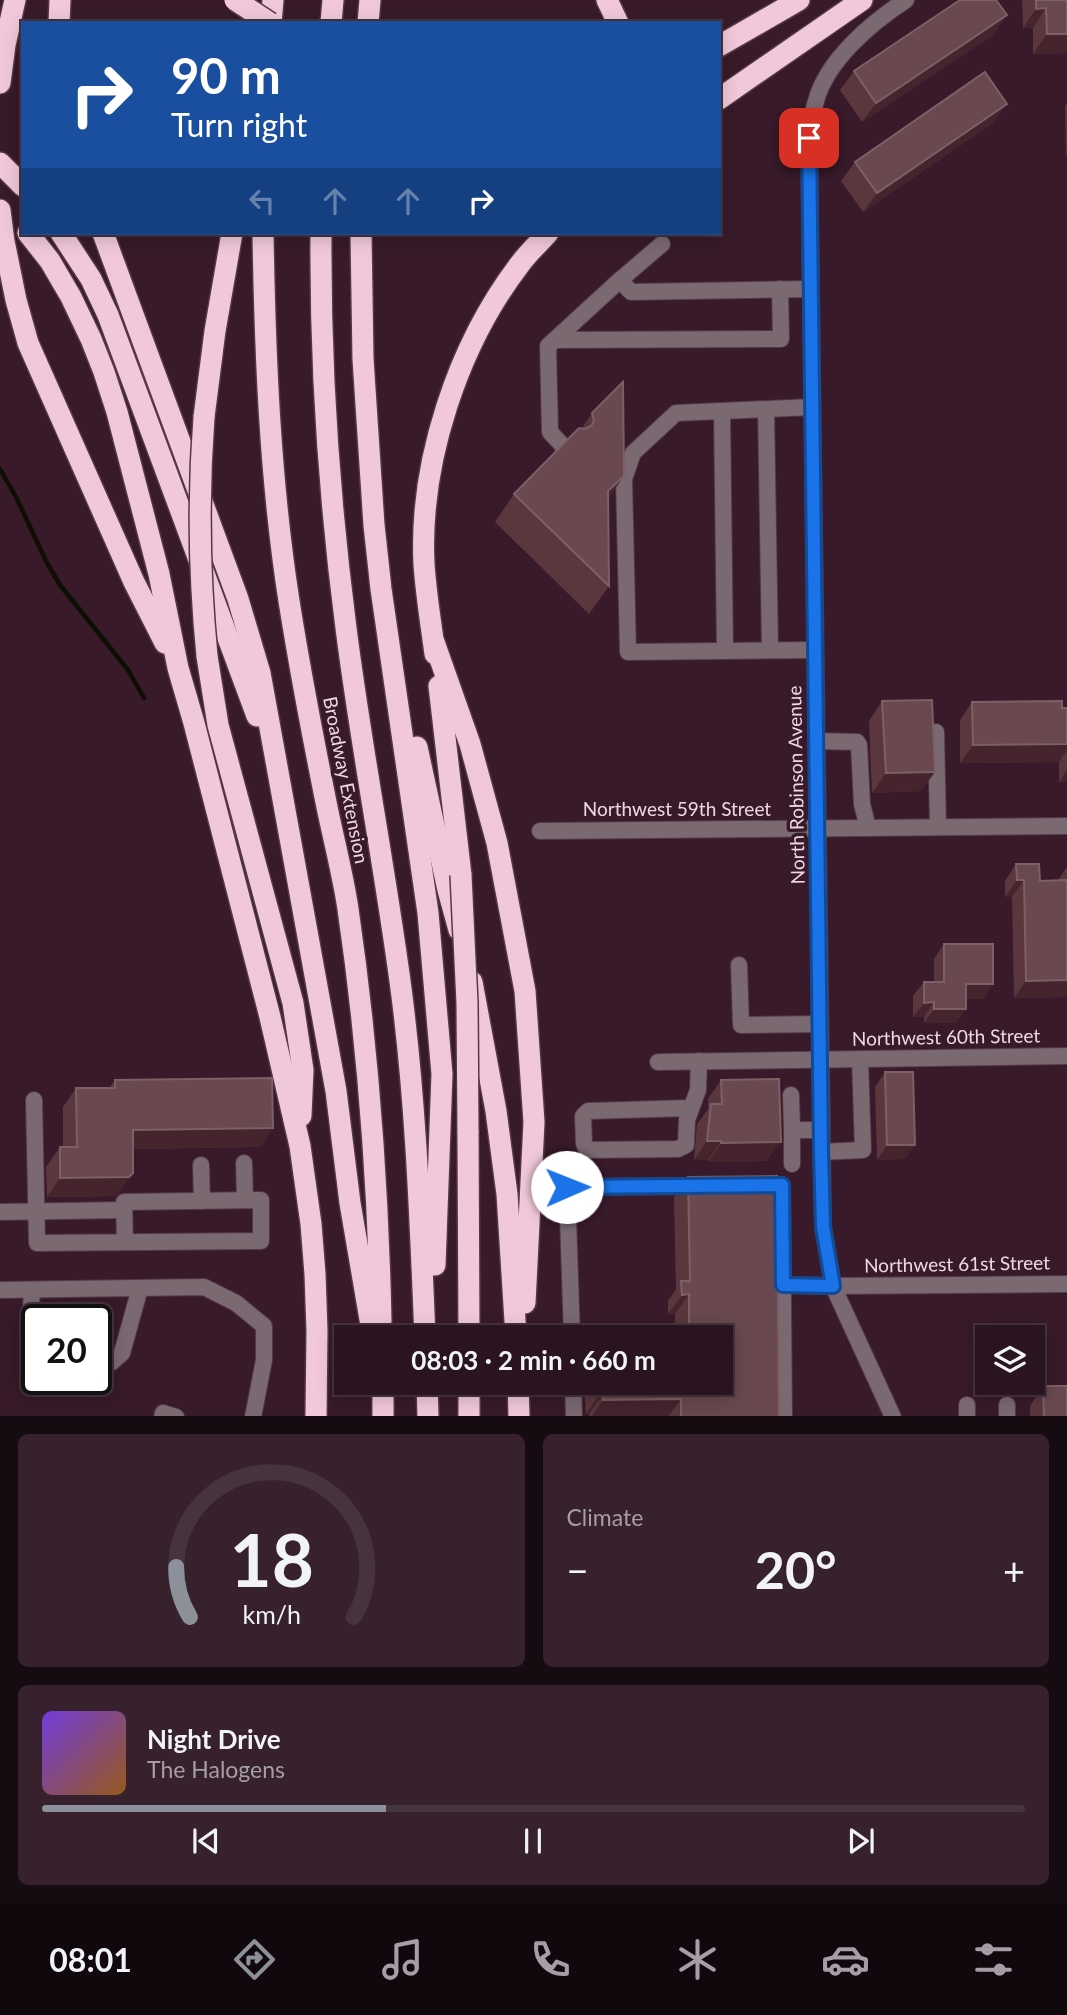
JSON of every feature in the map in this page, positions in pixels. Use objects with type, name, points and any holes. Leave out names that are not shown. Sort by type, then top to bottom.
[{"type":"highway","points":[[0,83],[15,0]]},
{"type":"highway","points":[[59,21],[60,0]]},
{"type":"highway","points":[[235,0],[271,16]]},
{"type":"highway","points":[[331,21],[333,0]]},
{"type":"highway","points":[[368,21],[370,0]]},
{"type":"highway","points":[[607,0],[617,21]]},
{"type":"highway","points":[[722,45],[799,0]]},
{"type":"highway","points":[[721,98],[862,0]]},
{"type":"highway","points":[[0,163],[21,184]]},
{"type":"highway","points":[[0,201],[21,224]]},
{"type":"highway","points":[[0,209],[16,300],[28,343],[134,582],[178,668]]},
{"type":"highway","points":[[30,235],[50,261],[71,297],[91,339],[117,412],[159,574],[178,668],[270,1017],[300,1146],[311,1224],[317,1331],[316,1416]]},
{"type":"highway","points":[[62,235],[91,279],[108,315],[244,677],[276,771]]},
{"type":"highway","points":[[104,235],[239,599],[260,673],[336,1091],[350,1203],[371,1325]]},
{"type":"highway","points":[[232,235],[204,417],[199,532],[201,599],[206,656],[218,725],[293,1003],[303,1070],[300,1146]]},
{"type":"highway","name":"Broadway Extension","points":[[263,235],[266,370],[274,467],[289,599],[307,709],[348,905],[361,1007],[377,1194],[382,1325]]},
{"type":"highway","name":"Broadway Extension","points":[[321,235],[323,348],[332,500],[346,629],[408,1049],[419,1185],[425,1325]]},
{"type":"highway","points":[[361,235],[363,359],[374,526],[423,875],[442,1074],[433,1325]]},
{"type":"highway","points":[[469,1325],[467,1003],[461,875],[424,562],[426,506],[433,456],[464,360],[488,313],[520,264],[546,235]]},
{"type":"highway","points":[[388,636],[422,766],[485,1046],[507,1194],[515,1325]]},
{"type":"highway","points":[[434,642],[470,744],[497,843],[525,991],[534,1122],[524,1325]]},
{"type":"highway","points":[[382,1395],[383,1416]]},
{"type":"highway","points":[[429,1395],[429,1416]]},
{"type":"highway","points":[[469,1395],[469,1416]]},
{"type":"highway","points":[[519,1395],[519,1416]]},
{"type":"street","name":"North Robinson Avenue","points":[[893,1416],[833,1286],[823,1227],[809,138],[816,99],[825,77],[854,43],[905,0]]},
{"type":"street","points":[[564,447],[550,432],[548,346],[662,244]]},
{"type":"street","points":[[620,281],[631,292],[811,289]]},
{"type":"street","points":[[555,340],[781,339],[780,289]]},
{"type":"street","points":[[812,407],[676,413],[633,453],[624,479],[628,652],[815,650]]},
{"type":"street","points":[[766,409],[770,650]]},
{"type":"street","points":[[722,411],[725,651]]},
{"type":"street","points":[[936,732],[938,827]]},
{"type":"street","points":[[816,741],[857,742],[859,745],[862,804],[868,828]]},
{"type":"street","name":"Northwest 59th Street","points":[[540,831],[1067,826]]},
{"type":"street","points":[[739,965],[741,1025],[819,1024]]},
{"type":"street","name":"Northwest 60th Street","points":[[658,1062],[1067,1056]]},
{"type":"street","points":[[821,1152],[863,1150],[860,1059]]},
{"type":"street","points":[[690,1108],[588,1111],[583,1116],[584,1144],[587,1150],[678,1149],[686,1145],[687,1120],[698,1090],[699,1061]]},
{"type":"street","points":[[791,1094],[792,1164]]},
{"type":"street","points":[[34,1100],[37,1243],[261,1241],[261,1200],[124,1202],[125,1242]]},
{"type":"street","points":[[792,1130],[821,1130]]},
{"type":"street","points":[[244,1163],[245,1200]]},
{"type":"street","points":[[201,1165],[202,1201]]},
{"type":"street","points":[[741,1186],[782,1185],[784,1416]]},
{"type":"street","points":[[572,1325],[567,1187],[715,1186]]},
{"type":"street","points":[[0,1212],[124,1210]]},
{"type":"street","name":"Northwest 61st Street","points":[[783,1285],[1067,1284]]},
{"type":"street","points":[[0,1290],[204,1287],[236,1303],[264,1326],[264,1360],[253,1416]]},
{"type":"street","points":[[112,1362],[122,1353],[140,1288]]},
{"type":"street","points":[[31,1304],[32,1290]]},
{"type":"street","points":[[573,1395],[574,1416]]},
{"type":"street","points":[[162,1416],[163,1413],[176,1416]]},
{"type":"building","points":[[960,0],[996,0],[1007,15],[876,103],[854,71]]},
{"type":"building","points":[[1036,0],[1067,0],[1067,34],[1047,34],[1046,8],[1036,9]]},
{"type":"building","points":[[985,72],[1007,104],[877,193],[855,162]]},
{"type":"building","points":[[623,382],[624,476],[608,491],[609,586],[514,494],[579,428],[591,426],[594,421],[592,413]]},
{"type":"building","points":[[932,700],[935,772],[886,773],[882,701]]},
{"type":"building","points":[[1062,701],[1062,708],[1067,708],[1067,744],[973,745],[972,702]]},
{"type":"building","points":[[1016,864],[1039,864],[1040,881],[1067,880],[1067,980],[1026,981],[1024,880],[1017,880]]},
{"type":"building","points":[[944,944],[993,944],[993,984],[966,984],[966,1009],[934,1009],[934,1002],[924,1003],[924,982],[944,982]]},
{"type":"building","points":[[885,1072],[913,1072],[915,1145],[887,1145]]},
{"type":"building","points":[[272,1078],[273,1128],[133,1130],[133,1173],[129,1177],[60,1178],[60,1147],[77,1147],[76,1088],[115,1088],[115,1080]]},
{"type":"building","points":[[779,1079],[781,1142],[707,1141],[711,1104],[722,1104],[721,1080]]},
{"type":"building","points":[[777,1176],[779,1416],[681,1416],[681,1399],[603,1400],[603,1395],[733,1395],[733,1325],[689,1325],[689,1294],[682,1295],[681,1281],[690,1281],[688,1177]]},
{"type":"building","points":[[1045,1386],[1067,1386],[1067,1416],[1044,1416]]},
{"type":"waterway","points":[[0,469],[60,585],[128,670],[144,698]]},
{"type":"route","points":[[567,1187],[782,1185],[783,1285],[833,1286],[823,1227],[821,1152],[809,138]]}]
